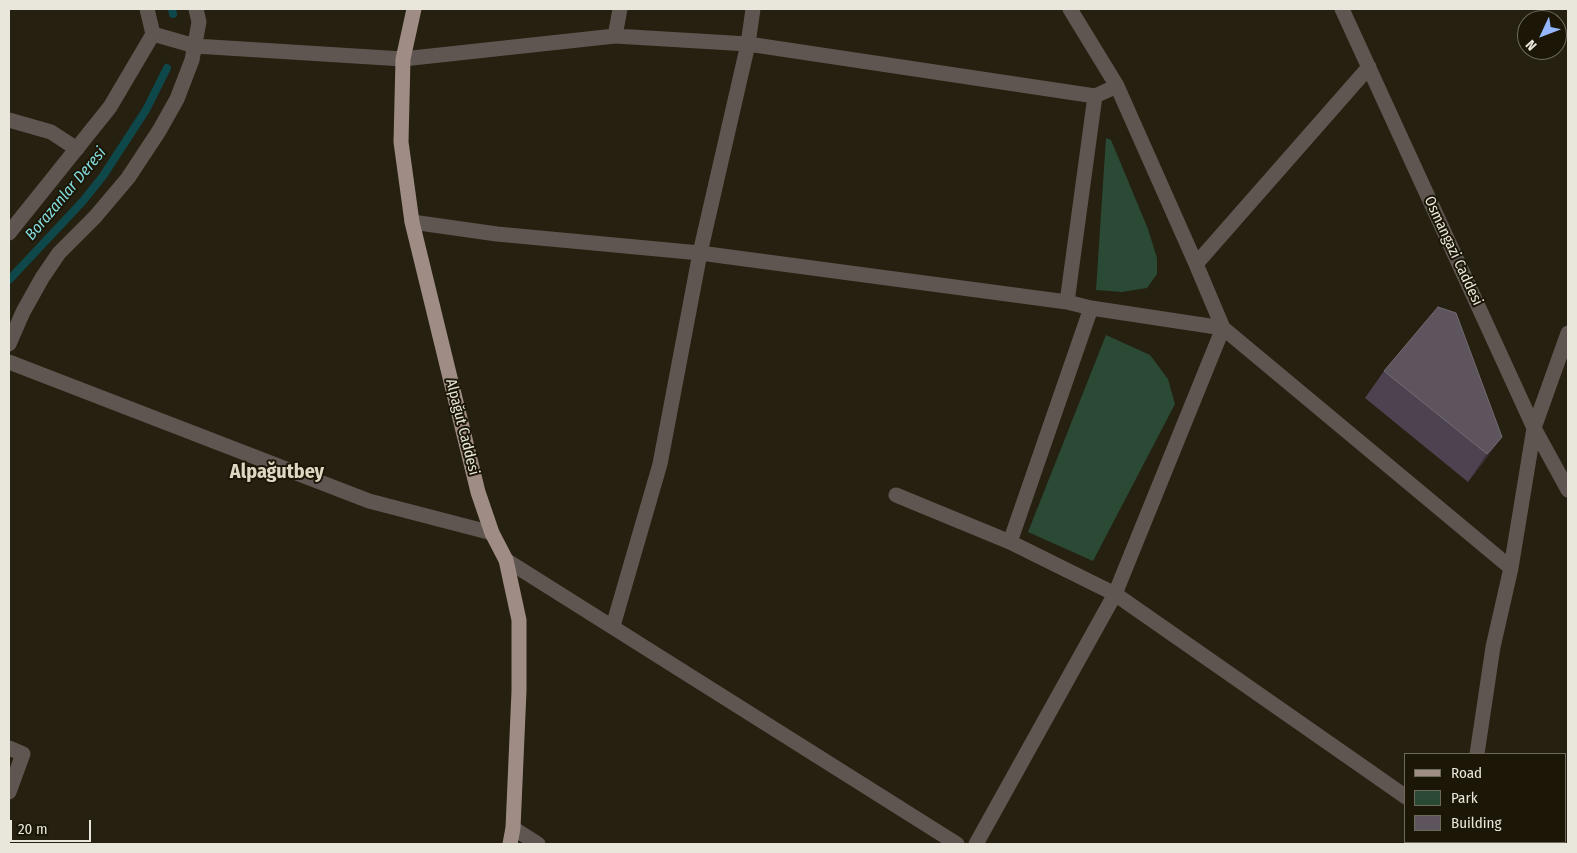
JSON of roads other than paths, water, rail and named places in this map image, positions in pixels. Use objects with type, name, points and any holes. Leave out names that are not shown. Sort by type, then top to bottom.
[{"type":"main road","name":"Alpağut Caddesi","points":[[414,9],[403,59],[401,142],[412,222],[478,492],[492,533],[506,560],[519,620],[519,691],[513,828],[510,844]]},
{"type":"street","points":[[9,233],[110,107],[153,34],[147,9]]},
{"type":"street","points":[[9,344],[23,312],[59,253],[95,217],[128,178],[159,131],[177,99],[192,60],[195,46],[199,22],[196,9]]},
{"type":"street","points":[[615,36],[620,9]]},
{"type":"street","points":[[613,626],[660,464],[700,253],[748,44],[753,9]]},
{"type":"street","points":[[1070,9],[1117,86],[1223,328],[1511,568]]},
{"type":"street","name":"Osmangazi Caddesi","points":[[1342,9],[1534,428],[1568,490]]},
{"type":"street","points":[[153,34],[195,46],[403,59],[615,36],[748,44],[1095,96],[1117,86]]},
{"type":"street","points":[[1196,264],[1369,67]]},
{"type":"street","points":[[1067,302],[1095,96]]},
{"type":"street","points":[[9,120],[51,132],[77,149]]},
{"type":"street","points":[[412,222],[497,234],[700,253],[1067,302],[1091,308],[1223,328]]},
{"type":"street","points":[[1010,542],[1091,308]]},
{"type":"street","points":[[976,844],[1115,594],[1223,328]]},
{"type":"street","points":[[1478,753],[1493,647],[1511,568],[1534,428],[1568,333]]},
{"type":"street","points":[[9,362],[369,500],[492,533]]},
{"type":"street","points":[[896,495],[1010,542],[1115,594],[1404,795]]},
{"type":"street","points":[[506,560],[957,844]]},
{"type":"street","points":[[9,748],[23,754],[9,792]]},
{"type":"street","points":[[513,828],[538,844]]},
{"type":"waterway","name":"Borazanlar Deresi","points":[[172,9],[173,14]]},
{"type":"waterway","name":"Borazanlar Deresi","points":[[9,280],[83,201],[103,176],[146,110],[167,68]]},
{"type":"district","name":"Alpağutbey","points":[[277,472]]}]
